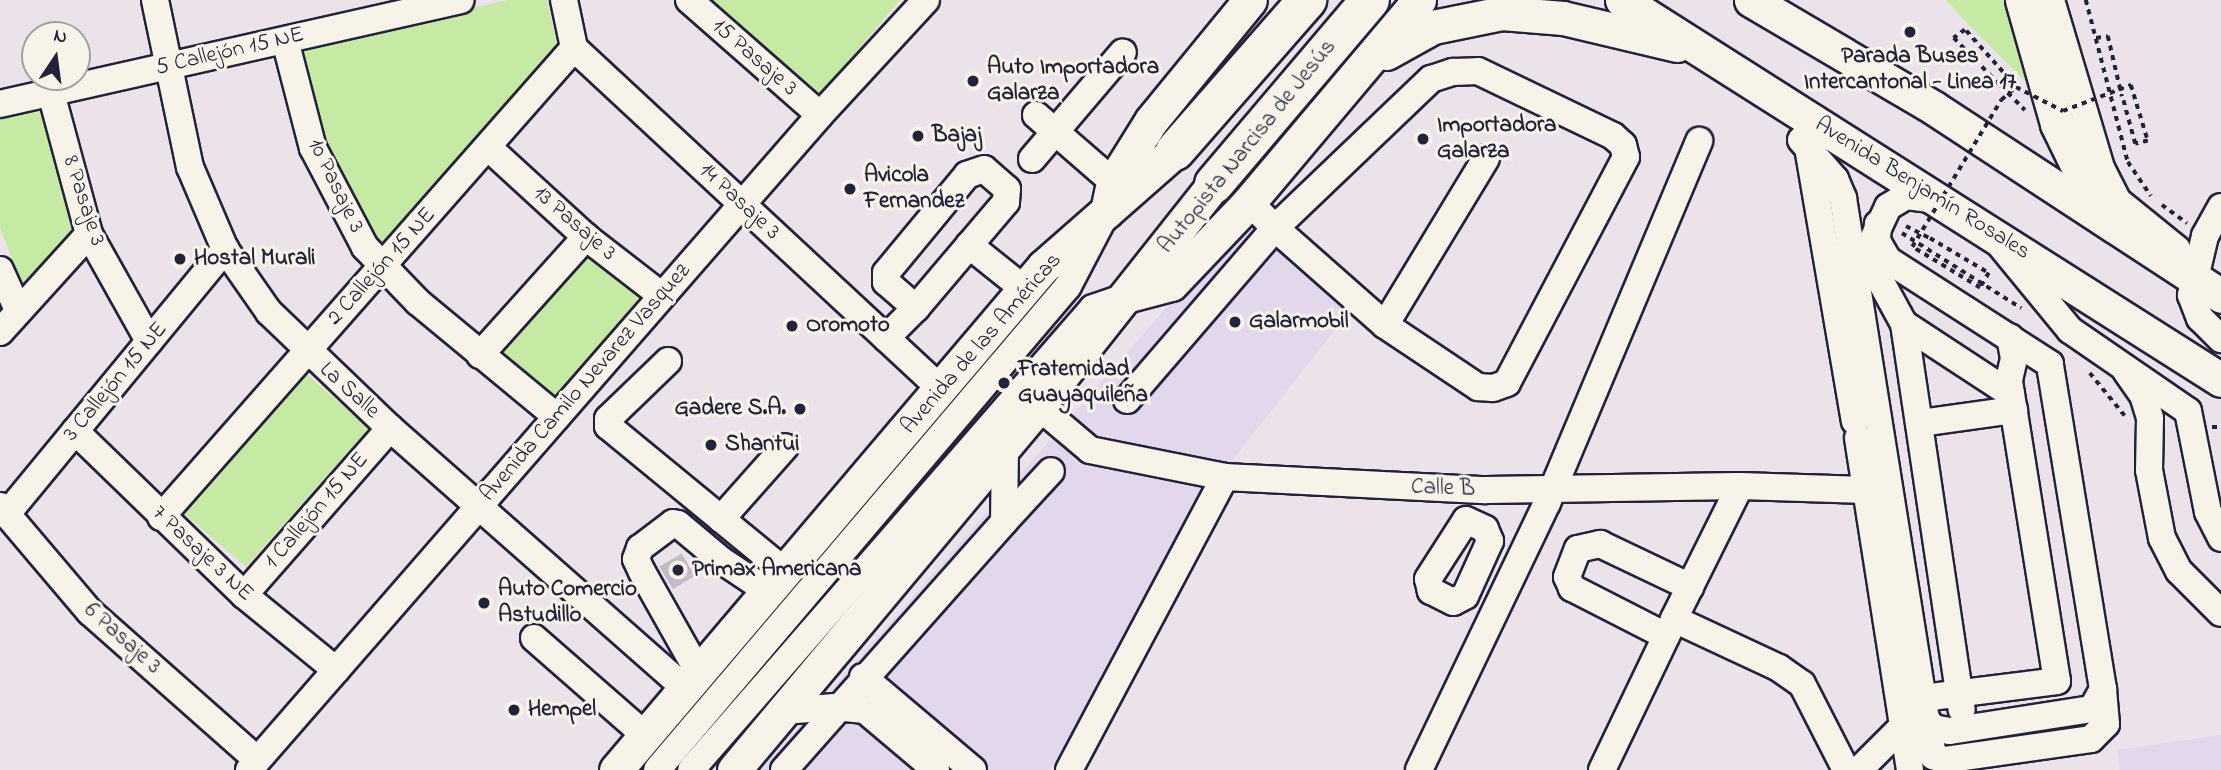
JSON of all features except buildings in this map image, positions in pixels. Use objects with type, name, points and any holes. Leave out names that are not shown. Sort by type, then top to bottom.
[{"type":"highway","name":"Autopista Narcisa de Jesús","points":[[1175,151],[1307,0]]},
{"type":"highway","name":"Autopista Narcisa de Jesús","points":[[1214,184],[1370,0]]},
{"type":"main road","points":[[1110,198],[1151,121],[1250,0]]},
{"type":"main road","points":[[734,770],[1129,295],[1171,284],[1249,202],[1365,69],[1419,0]]},
{"type":"main road","name":"Avenida Benjamín Rosales","points":[[1622,0],[1989,230],[2221,380]]},
{"type":"main road","points":[[1751,0],[1934,108],[2124,231],[2208,278]]},
{"type":"main road","points":[[2022,0],[2067,148],[2090,192],[2124,231]]},
{"type":"main road","points":[[1365,69],[1405,39],[1433,27],[1502,13],[1563,18],[1701,51]]},
{"type":"main road","name":"Autopista Narcisa de Jesús","points":[[1110,198],[1175,151]]},
{"type":"main road","name":"Autopista Narcisa de Jesús","points":[[1129,295],[1214,184]]},
{"type":"main road","name":"Avenida de las Américas","points":[[616,770],[1043,267],[1110,198]]},
{"type":"street","name":"La Salle","points":[[155,0],[190,167],[225,249],[269,312],[306,351],[478,507],[692,681]]},
{"type":"street","name":"5 Callejón 15 NE","points":[[0,104],[460,0]]},
{"type":"street","points":[[564,0],[574,48]]},
{"type":"street","name":"15 Pasaje 3","points":[[689,0],[820,115]]},
{"type":"street","name":"Avenida Camilo Nevarez Vasquez","points":[[253,765],[820,115],[926,0]]},
{"type":"street","points":[[2051,0],[2089,141],[2118,201],[2208,278]]},
{"type":"street","name":"10 Pasaje 3","points":[[285,40],[313,148],[365,247],[418,302],[557,417]]},
{"type":"street","name":"2 Callejón 15 NE","points":[[161,517],[306,351],[489,149],[574,48]]},
{"type":"street","name":"14 Pasaje 3","points":[[574,48],[941,389]]},
{"type":"street","points":[[1032,159],[1045,124],[1123,52]]},
{"type":"street","points":[[1127,400],[1275,228],[1431,79],[1452,72],[1478,71],[1623,145],[1626,157],[1507,383],[1478,387],[1385,325],[1275,228],[1249,202]]},
{"type":"street","points":[[1741,76],[1835,179],[1843,198],[1917,714],[1910,770]]},
{"type":"street","name":"8 Pasaje 3","points":[[51,93],[89,234],[149,341]]},
{"type":"street","points":[[1045,124],[1110,198]]},
{"type":"street","points":[[1801,140],[1816,177],[1866,491],[1917,714],[1933,755],[1944,760],[2091,739],[2106,724],[2102,683],[2052,370],[2045,359],[1888,260],[1877,240],[1878,224]]},
{"type":"street","points":[[1419,770],[1552,488],[1699,141]]},
{"type":"street","name":"13 Pasaje 3","points":[[489,149],[586,237],[662,296]]},
{"type":"street","points":[[1385,325],[1486,158]]},
{"type":"street","points":[[886,338],[916,307],[970,245],[1008,195],[984,169],[967,175],[886,272],[886,282],[916,307]]},
{"type":"street","points":[[1943,202],[1906,196],[1888,207],[1878,224],[1871,252],[1875,271],[1904,324],[1965,729]]},
{"type":"street","name":"Avenida de las Américas","points":[[657,770],[1068,286],[1110,198]]},
{"type":"street","points":[[2221,207],[2205,236],[2208,278],[2192,304],[2221,339]]},
{"type":"street","points":[[1989,230],[2070,330],[2119,361],[2188,411],[2208,512],[2221,538]]},
{"type":"street","points":[[0,332],[89,234]]},
{"type":"street","points":[[480,355],[586,237]]},
{"type":"street","points":[[970,245],[1024,289]]},
{"type":"street","name":"3 Callejón 15 NE","points":[[3,511],[75,431],[225,249]]},
{"type":"street","points":[[0,270],[18,310]]},
{"type":"street","points":[[691,770],[1093,308],[1129,295]]},
{"type":"street","points":[[1904,324],[2012,402]]},
{"type":"street","points":[[2010,337],[2014,358],[2008,374],[2063,715]]},
{"type":"street","points":[[668,360],[608,419],[608,426],[721,519],[777,582]]},
{"type":"street","points":[[2119,361],[2147,405],[2149,470],[2162,538],[2179,571],[2221,613]]},
{"type":"street","points":[[1920,423],[2012,402]]},
{"type":"street","name":"Calle B","points":[[1038,406],[1090,450],[1225,477],[1486,490],[1740,486],[1866,491]]},
{"type":"street","name":"1 Callejón 15 NE","points":[[244,594],[390,429]]},
{"type":"street","name":"7 Pasaje 3 NE","points":[[75,431],[161,517],[244,594],[335,670]]},
{"type":"street","points":[[1004,522],[1005,446]]},
{"type":"street","points":[[721,519],[785,447]]},
{"type":"street","points":[[784,770],[835,707],[1051,471]]},
{"type":"street","points":[[1069,770],[1225,477]]},
{"type":"street","points":[[1602,770],[1740,486]]},
{"type":"street","points":[[1475,521],[1486,490]]},
{"type":"street","name":"6 Pasaje 3","points":[[3,511],[90,612],[253,765]]},
{"type":"street","points":[[692,681],[659,585],[637,552],[673,523],[702,558],[777,582]]},
{"type":"street","points":[[1690,587],[1600,544],[1578,549],[1567,577],[1572,588],[1779,668],[1802,684],[1846,770]]},
{"type":"street","points":[[534,638],[646,736]]},
{"type":"street","points":[[863,677],[973,770]]},
{"type":"street","points":[[1859,770],[1917,714],[1959,694],[2057,681],[2102,683]]},
{"type":"street","points":[[1917,714],[1939,731],[2063,715],[2092,709],[2102,683]]},
{"type":"street","points":[[783,711],[835,707],[865,710],[936,770]]},
{"type":"path","points":[[2086,0],[2128,162],[2151,197],[2205,236]]},
{"type":"path","points":[[2001,86],[1954,38],[1965,30],[2016,87],[2063,111],[2131,85],[2148,141],[2135,144],[2122,96],[2108,36],[2096,38]]},
{"type":"path","points":[[2016,87],[2001,100],[1912,247],[1980,288],[1989,273],[1930,238],[1907,224],[1901,235],[2022,309]]},
{"type":"shaded area","points":[[1253,209],[1356,303],[1205,495],[1050,770],[761,770]]},
{"type":"shaded area","points":[[2221,735],[2221,770],[2120,770],[2117,750]]},
{"type":"green space","points":[[507,0],[547,0],[557,45],[383,248],[330,156],[302,47]]},
{"type":"green space","points":[[703,0],[900,0],[820,95]]},
{"type":"green space","points":[[1946,0],[2003,0],[2026,82],[1971,27]]},
{"type":"green space","points":[[40,106],[73,233],[23,287],[0,228],[0,115]]},
{"type":"green space","points":[[588,253],[646,297],[554,401],[497,353]]},
{"type":"green space","points":[[304,372],[369,428],[246,567],[182,512]]},
{"type":"tunnel","points":[[666,578],[691,563]]},
{"type":"place","name":"Parada Buses Intercantonal - Linea 17","points":[[1910,32]]},
{"type":"place","name":"Auto Importadora Galarza","points":[[973,81]]},
{"type":"place","name":"Bajaj","points":[[918,136]]},
{"type":"place","name":"Importadora Galarza","points":[[1423,139]]},
{"type":"place","name":"Avicola Fernandez","points":[[850,189]]},
{"type":"place","name":"Hostal Murali","points":[[180,259]]},
{"type":"place","name":"Galarmobil","points":[[1235,322]]},
{"type":"place","name":"Oromoto","points":[[792,326]]},
{"type":"place","name":"Fraternidad Guayaquileña","points":[[1004,383]]},
{"type":"place","name":"Gadere S.A.","points":[[800,409]]},
{"type":"place","name":"Shantui","points":[[711,445]]},
{"type":"place","name":"Primax Americana","points":[[678,570]]},
{"type":"place","name":"Auto Comercio Astudillo","points":[[484,603]]},
{"type":"place","name":"Hempel","points":[[514,710]]}]
